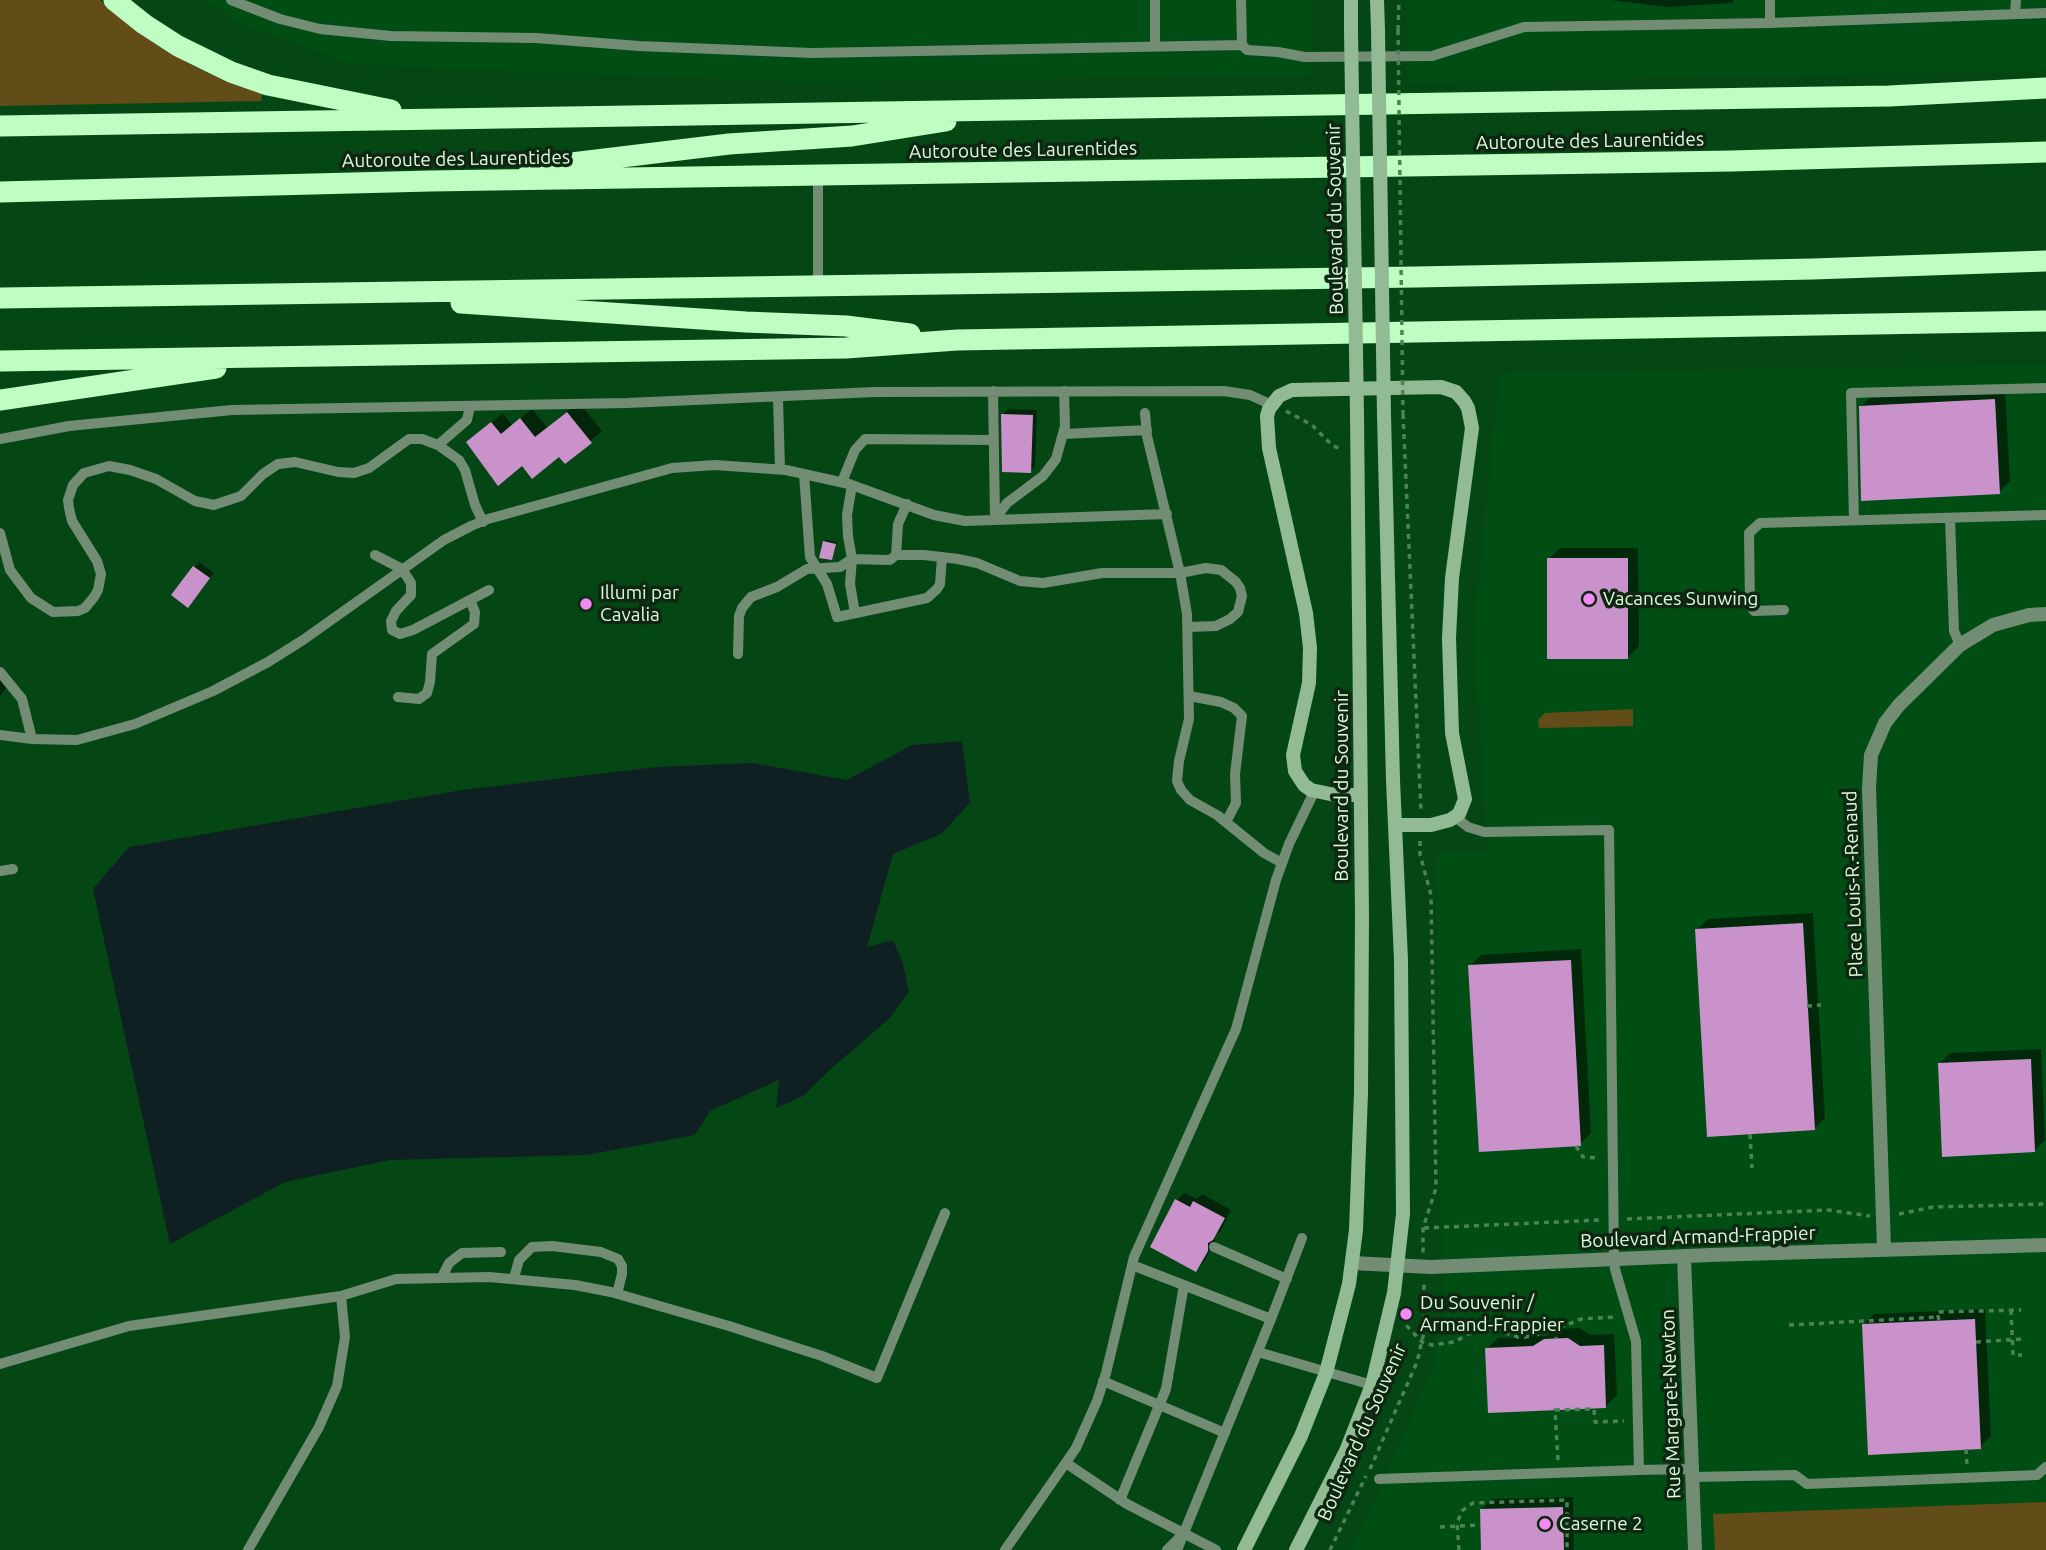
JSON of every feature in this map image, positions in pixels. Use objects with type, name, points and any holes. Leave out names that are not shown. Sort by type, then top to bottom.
[{"type":"highway","points":[[114,0],[178,46],[212,64],[250,79],[428,118]]},
{"type":"highway","points":[[0,125],[1889,96],[2046,88]]},
{"type":"highway","points":[[1889,96],[2046,101]]},
{"type":"highway","points":[[430,181],[729,144],[852,136],[1014,110]]},
{"type":"highway","name":"Autoroute des Laurentides","points":[[0,192],[430,181],[1732,161],[2046,152]]},
{"type":"highway","points":[[0,298],[1457,276],[2046,261]]},
{"type":"highway","points":[[301,293],[846,326],[957,340]]},
{"type":"highway","points":[[1938,323],[2046,309]]},
{"type":"highway","points":[[0,361],[846,348],[957,340],[2046,321]]},
{"type":"highway","points":[[0,400],[291,356]]},
{"type":"street","name":"Boulevard du Souvenir","points":[[1244,1550],[1301,1436],[1326,1373],[1340,1324],[1352,1263],[1357,1205],[1361,1093],[1361,718],[1350,0]]},
{"type":"street","name":"Boulevard du Souvenir","points":[[1296,1550],[1346,1451],[1372,1385],[1383,1345],[1398,1267],[1404,1192],[1401,960],[1384,415],[1377,0]]},
{"type":"street","points":[[1360,794],[1314,792],[1299,779],[1293,763],[1294,744],[1309,683],[1310,648],[1306,613],[1266,424],[1272,405],[1285,392],[1306,388],[1430,385],[1456,393],[1468,408],[1472,428],[1452,578],[1450,614],[1451,733],[1465,799],[1462,809],[1455,817],[1431,825],[1395,825]]},
{"type":"street","name":"Place Louis-R.-Renaud","points":[[1884,1249],[1869,767],[1877,738],[1885,723],[1899,705],[1960,645],[1993,625],[2029,615],[2046,614]]},
{"type":"street","name":"Boulevard Armand-Frappier","points":[[1352,1263],[1398,1267],[2046,1245]]},
{"type":"street","name":"Rue Margaret-Newton","points":[[1684,1256],[1695,1550]]},
{"type":"lane","points":[[231,0],[271,16],[320,29],[391,36],[536,38],[639,46],[812,53],[1242,45]]},
{"type":"lane","points":[[1155,0],[1155,47]]},
{"type":"lane","points":[[1241,0],[1242,45],[1247,50],[1305,57],[1432,56],[1524,27],[1770,23],[2046,13]]},
{"type":"lane","points":[[1770,0],[1770,23]]},
{"type":"lane","points":[[2015,13],[2016,0]]},
{"type":"lane","points":[[818,177],[818,286]]},
{"type":"lane","points":[[1854,520],[1851,393],[2046,388]]},
{"type":"lane","points":[[993,391],[995,519]]},
{"type":"lane","points":[[995,519],[1013,496],[1043,476],[1056,459],[1066,416],[1064,391]]},
{"type":"lane","points":[[0,439],[69,426],[191,413],[331,407],[470,407],[778,398],[875,392],[1238,392],[1272,405]]},
{"type":"lane","points":[[778,398],[780,469]]},
{"type":"lane","points":[[438,445],[467,421],[470,407]]},
{"type":"lane","points":[[1145,413],[1180,573],[1188,626],[1187,731],[1177,781],[1190,800],[1226,822],[1264,853],[1282,863]]},
{"type":"lane","points":[[1063,434],[1147,430]]},
{"type":"lane","points":[[0,533],[10,570],[27,594],[40,606],[53,612],[78,611],[85,608],[94,597],[101,574],[97,561],[72,521],[68,499],[78,478],[92,469],[109,466],[130,470],[156,479],[195,501],[214,505],[241,496],[270,468],[287,461],[354,473],[369,468],[409,439],[422,439],[438,445],[463,464],[483,522]]},
{"type":"lane","points":[[856,613],[850,584],[852,559],[847,515],[847,484],[855,450],[865,439],[993,440]]},
{"type":"lane","points":[[0,734],[57,741],[91,738],[135,724],[212,691],[268,662],[444,540],[483,522],[672,468],[715,464],[780,469],[847,484],[934,515],[965,521],[1167,514]]},
{"type":"lane","points":[[804,474],[810,557],[827,584],[837,617],[922,600],[933,594],[940,583],[942,557]]},
{"type":"lane","points":[[896,555],[898,524],[907,504]]},
{"type":"lane","points":[[1784,610],[1754,611],[1750,606],[1749,533],[1760,523],[2046,515]]},
{"type":"lane","points":[[1950,518],[1954,631],[1960,645]]},
{"type":"lane","points":[[375,555],[402,569],[412,589],[408,600],[393,616],[390,626],[396,632],[405,634],[489,590]]},
{"type":"lane","points":[[738,654],[738,624],[742,608],[751,597],[777,587],[802,572],[840,567],[852,559],[890,560],[896,555],[942,557],[977,563],[1031,584],[1102,573],[1180,573],[1206,568],[1221,570],[1236,582],[1242,596],[1238,612],[1230,620],[1216,626],[1188,626]]},
{"type":"lane","points":[[398,697],[419,699],[427,693],[432,654],[474,624],[475,612],[470,600]]},
{"type":"lane","points":[[0,672],[22,699],[32,739]]},
{"type":"lane","points":[[1189,696],[1221,702],[1234,708],[1242,716],[1234,774],[1236,803],[1226,822]]},
{"type":"lane","points":[[1007,1549],[1066,1463],[1086,1427],[1103,1381],[1132,1265],[1236,1029],[1282,863],[1314,792]]},
{"type":"lane","points":[[1455,817],[1468,827],[1484,832],[1609,830],[1614,1259],[1636,1341],[1639,1470],[1636,1470]]},
{"type":"lane","points":[[0,871],[13,869]]},
{"type":"lane","points":[[0,1364],[129,1326],[341,1296],[396,1279],[514,1278],[575,1285],[617,1294],[822,1356],[877,1378],[945,1213]]},
{"type":"lane","points":[[1177,1550],[1302,1238]]},
{"type":"lane","points":[[514,1278],[519,1260],[532,1247],[552,1246],[601,1252],[618,1259],[622,1266],[617,1294]]},
{"type":"lane","points":[[1214,1247],[1287,1279]]},
{"type":"lane","points":[[443,1277],[449,1263],[463,1254],[501,1252]]},
{"type":"lane","points":[[1132,1265],[1271,1319]]},
{"type":"lane","points":[[1120,1500],[1169,1377],[1184,1285]]},
{"type":"lane","points":[[248,1550],[319,1427],[337,1386],[345,1337],[341,1296]]},
{"type":"lane","points":[[1258,1352],[1372,1385]]},
{"type":"lane","points":[[1103,1381],[1225,1433]]},
{"type":"lane","points":[[1066,1463],[1120,1500],[1216,1550]]},
{"type":"lane","points":[[1379,1479],[1636,1470],[1795,1475],[1807,1484],[2037,1475],[2046,1467]]},
{"type":"lane","points":[[1167,1550],[1184,1534]]},
{"type":"path","points":[[1399,0],[1404,414],[1421,799]]},
{"type":"path","points":[[1272,405],[1311,425],[1333,446],[1339,448]]},
{"type":"path","name":"Boulevard Armand-Frappier","points":[[1420,854],[1431,895],[1436,1188],[1423,1228],[1601,1220]]},
{"type":"path","points":[[1807,1006],[1821,1006]]},
{"type":"path","points":[[1750,1134],[1752,1168]]},
{"type":"path","points":[[1576,1146],[1583,1157],[1600,1158]]},
{"type":"path","points":[[1905,1214],[1933,1207],[2046,1204]]},
{"type":"path","name":"Boulevard Armand-Frappier","points":[[1626,1219],[1828,1210],[1864,1216]]},
{"type":"path","name":"Boulevard du Souvenir","points":[[1331,1550],[1411,1377],[1422,1342],[1424,1287]]},
{"type":"path","points":[[2011,1310],[2013,1356],[2022,1355]]},
{"type":"path","points":[[1789,1325],[1939,1319],[1937,1312],[2021,1310]]},
{"type":"path","points":[[1406,1314],[1405,1324],[1427,1345],[1454,1342],[1478,1329],[1493,1329],[1518,1337],[1549,1332],[1549,1328],[1570,1325],[1581,1319],[1618,1317]]},
{"type":"path","points":[[1555,1327],[1556,1339]]},
{"type":"path","points":[[1976,1342],[2022,1339]]},
{"type":"path","points":[[1558,1455],[1555,1410],[1594,1409],[1595,1422],[1628,1421]]},
{"type":"path","points":[[1966,1450],[1967,1463]]},
{"type":"path","points":[[1459,1550],[1458,1527],[1462,1511],[1473,1503],[1567,1500],[1567,1550]]},
{"type":"path","points":[[1567,1530],[1579,1529],[1585,1515]]},
{"type":"path","points":[[1440,1527],[1480,1525]]},
{"type":"shaded area","points":[[0,0],[100,0],[145,37],[186,62],[225,81],[262,94],[261,101],[0,106]]},
{"type":"shaded area","points":[[204,0],[1312,0],[1312,75],[801,82],[352,64],[245,25]]},
{"type":"shaded area","points":[[1407,0],[2046,0],[2046,70],[1408,83]]},
{"type":"shaded area","points":[[2046,365],[2046,1502],[1714,1514],[1715,1550],[1350,1550],[1373,1505],[1432,1370],[1444,1308],[1436,852],[1488,851],[1473,635],[1499,373]]},
{"type":"shaded area","points":[[1633,709],[1633,726],[1539,728],[1538,720],[1545,713]]},
{"type":"shaded area","points":[[962,741],[970,803],[941,834],[893,854],[867,947],[893,940],[903,964],[909,992],[891,1017],[803,1096],[776,1108],[779,1080],[710,1111],[695,1135],[586,1155],[390,1160],[285,1182],[170,1244],[93,889],[129,847],[462,790],[656,767],[753,763],[847,780],[912,745]]},
{"type":"shaded area","points":[[2046,1502],[2046,1550],[1715,1550],[1713,1514]]},
{"type":"building","points":[[1995,399],[2000,494],[1861,501],[1859,406]]},
{"type":"building","points":[[567,412],[592,443],[565,464],[559,457],[532,479],[522,466],[498,486],[466,442],[491,422],[501,434],[520,418],[535,437]]},
{"type":"building","points":[[1001,414],[1033,415],[1031,473],[1002,472]]},
{"type":"building","points":[[823,541],[836,544],[832,560],[819,558]]},
{"type":"building","points":[[1547,558],[1628,558],[1628,659],[1547,659]]},
{"type":"building","points":[[193,566],[210,578],[188,608],[171,595]]},
{"type":"building","points":[[1803,923],[1815,1130],[1707,1137],[1695,929]]},
{"type":"building","points":[[1571,960],[1581,1146],[1479,1152],[1468,965]]},
{"type":"building","points":[[2031,1059],[2035,1152],[1942,1157],[1938,1063]]},
{"type":"building","points":[[1175,1199],[1190,1207],[1193,1201],[1225,1218],[1213,1240],[1208,1243],[1208,1251],[1196,1272],[1150,1247]]},
{"type":"building","points":[[1975,1319],[1981,1449],[1868,1455],[1862,1324]]},
{"type":"building","points":[[1568,1338],[1580,1346],[1604,1345],[1606,1408],[1488,1413],[1485,1348],[1533,1346],[1544,1339]]},
{"type":"building","points":[[1563,1507],[1564,1550],[1481,1550],[1480,1509]]},
{"type":"place","name":"Vacances Sunwing","points":[[1589,599]]},
{"type":"place","name":"Illumi par Cavalia","points":[[586,604]]},
{"type":"place","name":"Du Souvenir / Armand-Frappier","points":[[1406,1314]]},
{"type":"place","name":"Caserne 2","points":[[1545,1524]]}]
